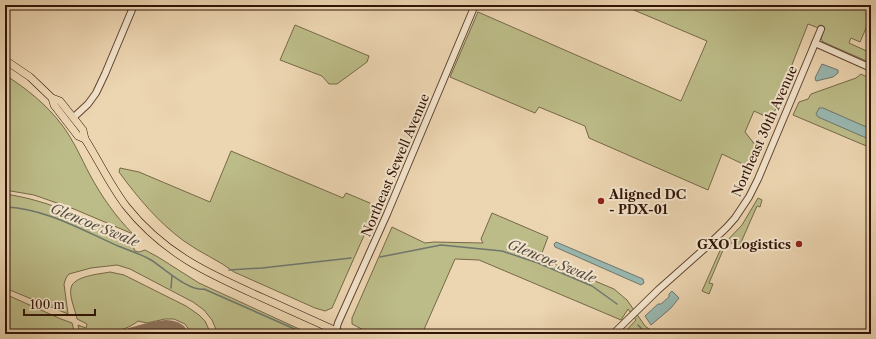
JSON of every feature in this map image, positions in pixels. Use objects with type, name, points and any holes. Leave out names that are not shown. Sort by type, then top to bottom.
[{"type":"main road","points":[[5,60],[30,77],[52,98],[60,101],[84,130],[85,139],[111,184],[126,206],[143,226],[174,252],[196,267],[214,276],[335,332],[343,334]]},
{"type":"main road","points":[[52,98],[54,105],[78,136],[85,139]]},
{"type":"street","points":[[74,117],[92,99],[105,74],[134,5]]},
{"type":"street","name":"Northeast Sewell Avenue","points":[[335,332],[475,5]]},
{"type":"street","name":"Northeast 30th Avenue","points":[[613,334],[658,290],[714,241],[734,218],[752,191],[820,29]]},
{"type":"street","points":[[815,43],[871,68]]},
{"type":"green space","points":[[622,5],[871,5],[871,27],[867,26],[860,42],[851,38],[849,43],[871,53],[871,63],[823,42],[821,39],[824,30],[808,24],[784,85],[786,87],[771,119],[754,111],[745,132],[756,146],[747,166],[722,154],[708,190],[589,138],[585,126],[539,107],[535,113],[450,77],[478,12],[681,101],[707,41]]},
{"type":"green space","points":[[295,25],[369,56],[367,62],[337,84],[329,84],[322,76],[280,60]]},
{"type":"green space","points":[[861,74],[871,79],[871,148],[793,115],[799,102],[808,99],[811,94],[856,78]]},
{"type":"green space","points":[[5,75],[36,97],[62,125],[104,199],[133,234],[74,209],[34,195],[5,190]]},
{"type":"green space","points":[[231,151],[343,198],[346,193],[377,206],[332,308],[325,311],[315,308],[234,272],[190,245],[157,218],[141,201],[119,172],[120,168],[139,172],[210,202]]},
{"type":"green space","points":[[5,194],[53,206],[114,231],[129,238],[135,251],[139,252],[145,250],[199,283],[310,334],[218,334],[212,320],[204,310],[193,302],[130,269],[117,265],[91,268],[69,274],[64,284],[68,314],[5,288]]},
{"type":"green space","points":[[758,198],[762,200],[760,207],[757,206],[739,247],[731,243],[728,249],[724,248],[709,283],[713,284],[709,294],[702,291],[722,246],[742,225]]},
{"type":"green space","points":[[492,213],[548,237],[540,258],[614,289],[627,300],[645,326],[656,334],[623,334],[636,320],[628,309],[621,320],[479,260],[455,259],[422,334],[371,334],[352,324],[352,318],[392,227],[425,243],[483,243],[481,239]]},
{"type":"green space","points":[[110,272],[124,275],[186,306],[205,321],[211,334],[192,334],[185,324],[174,319],[165,319],[147,323],[138,321],[125,329],[118,331],[80,334],[78,325],[86,328],[87,324],[77,319],[72,303],[71,288],[73,284],[82,278]]},
{"type":"green space","points":[[5,294],[72,323],[75,334],[5,334]]},
{"type":"water","points":[[822,64],[838,70],[838,73],[833,77],[816,81],[815,78]]},
{"type":"water","points":[[819,108],[823,108],[871,129],[871,140],[818,117],[816,114]]},
{"type":"water","points":[[556,242],[643,279],[644,283],[641,285],[555,247],[554,244]]},
{"type":"water","points":[[672,291],[679,298],[671,308],[651,325],[645,316],[658,304],[661,304],[669,297],[669,294]]},
{"type":"waterway","name":"Glencoe Swale","points":[[5,207],[34,211],[63,221],[147,258],[191,287],[204,289],[306,334]]},
{"type":"waterway","name":"Glencoe Swale","points":[[380,257],[441,245],[502,251],[538,263],[592,286],[617,304]]},
{"type":"waterway","name":"Glencoe Swale","points":[[229,270],[262,268],[351,258]]},
{"type":"waterway","name":"Glencoe Swale","points":[[171,288],[172,276]]},
{"type":"waterway","name":"Glencoe Swale","points":[[638,325],[647,334]]},
{"type":"taxiway","points":[[131,334],[158,327],[172,327],[182,334]]},
{"type":"place","name":"Aligned DC - PDX-01","points":[[601,201]]},
{"type":"place","name":"GXO Logistics","points":[[799,244]]}]
